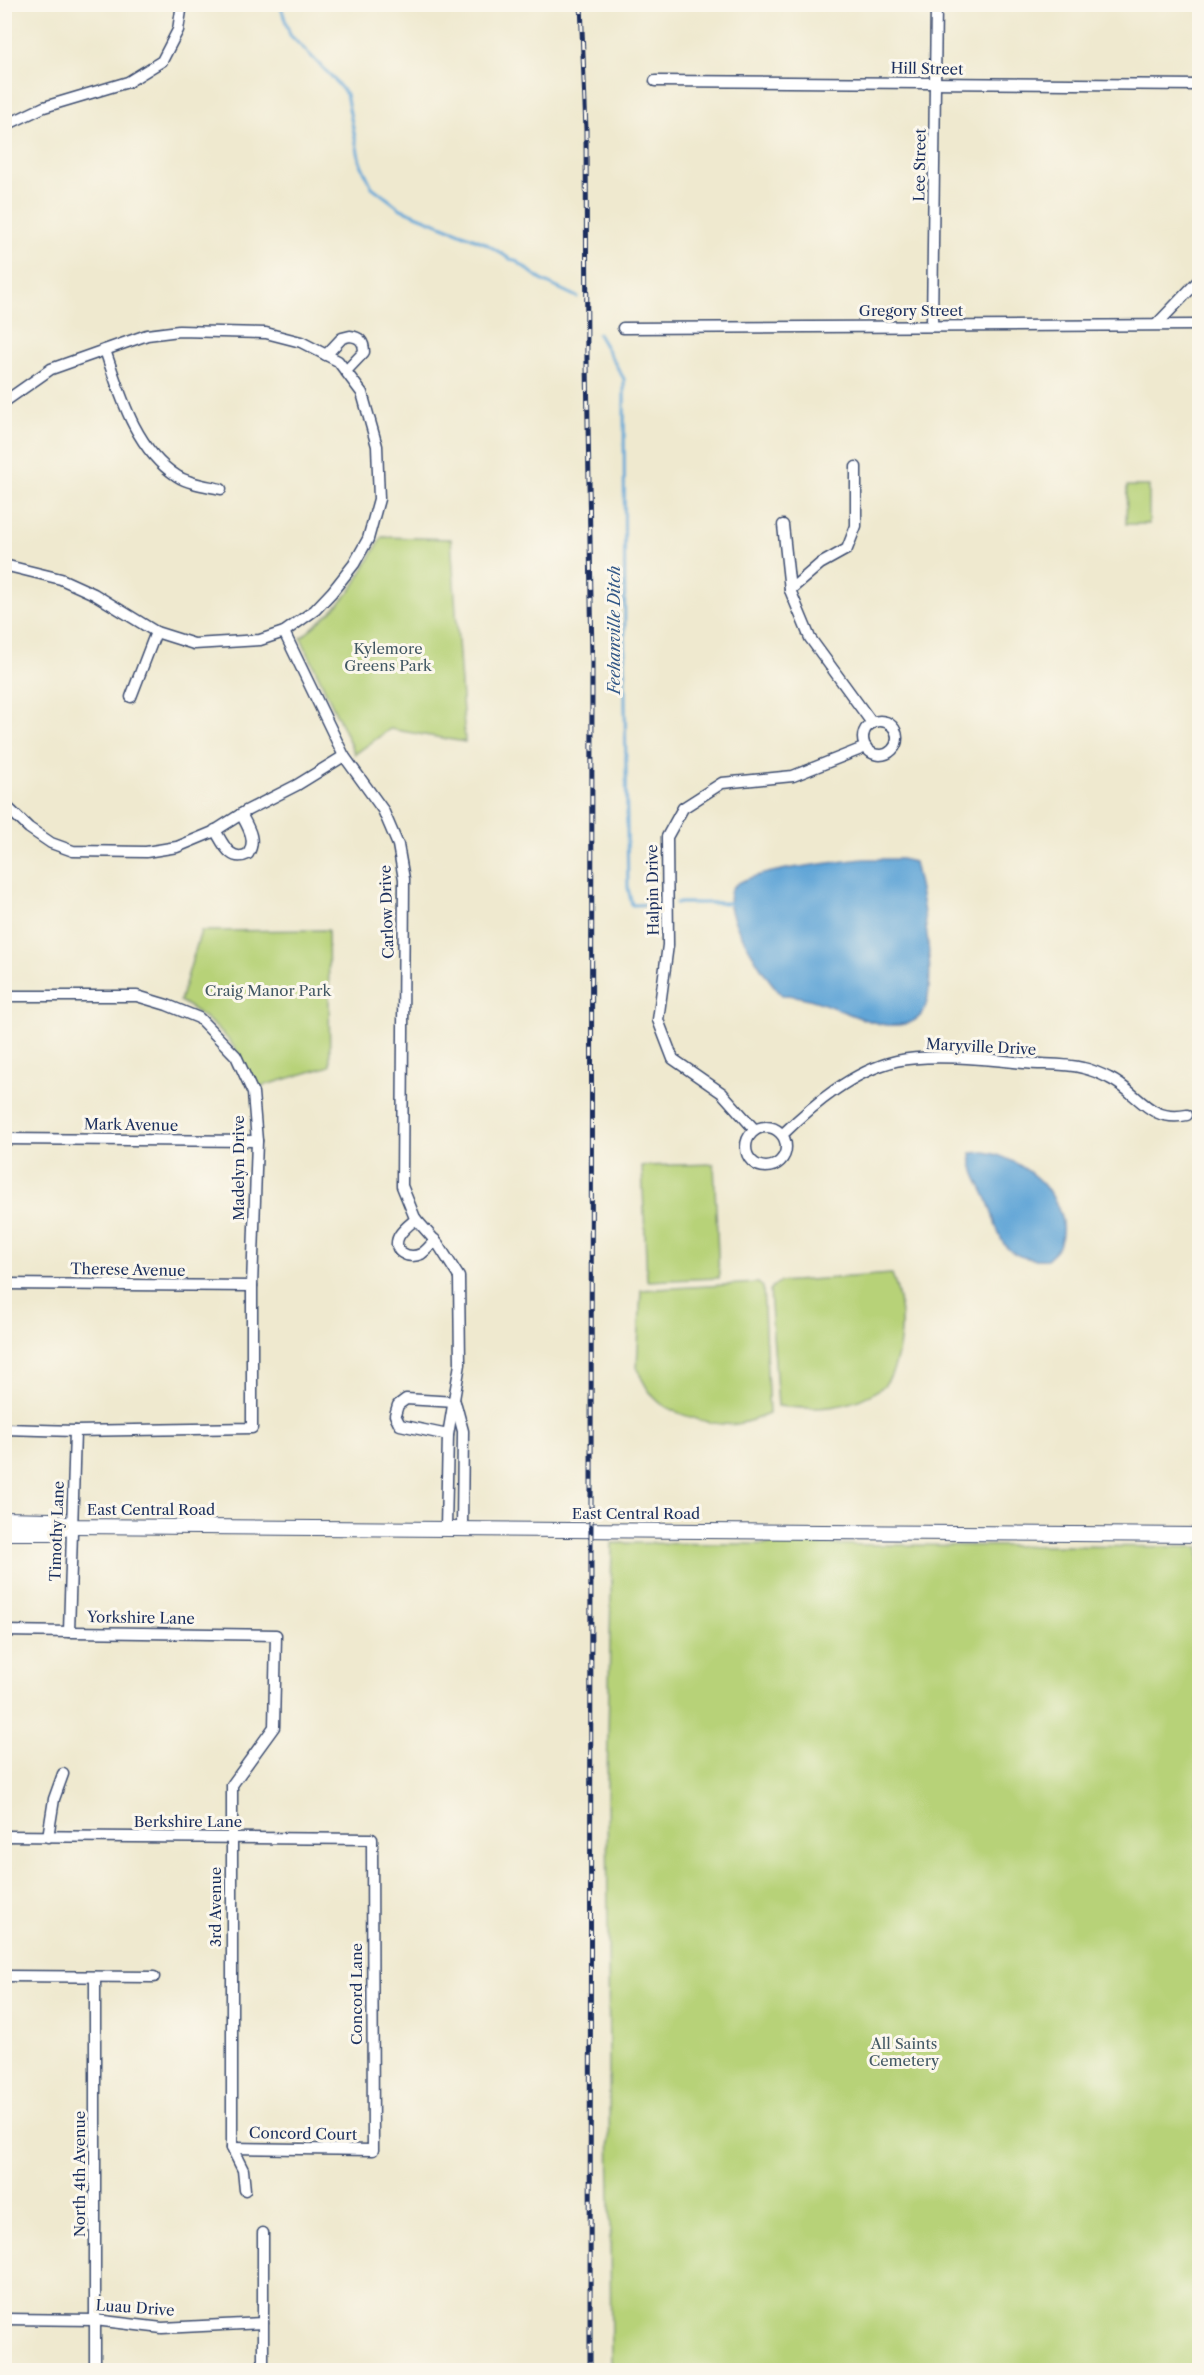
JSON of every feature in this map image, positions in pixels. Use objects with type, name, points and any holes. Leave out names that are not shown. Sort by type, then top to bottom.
[{"type":"main road","name":"East Central Road","points":[[4,1519],[51,1520],[73,1526],[1200,1535]]},
{"type":"main road","name":"East Central Road","points":[[4,1533],[51,1533],[73,1526]]},
{"type":"street","points":[[4,126],[44,107],[128,82],[162,61],[178,30],[182,4]]},
{"type":"street","name":"Lee Street","points":[[932,326],[936,4]]},
{"type":"street","name":"Hill Street","points":[[655,81],[1200,85]]},
{"type":"street","points":[[1157,324],[1200,279]]},
{"type":"street","name":"Gregory Street","points":[[624,328],[1200,325]]},
{"type":"street","points":[[4,402],[51,369],[147,335],[179,331],[266,333],[301,342],[338,361],[362,393],[377,446],[379,499],[368,539],[354,564],[315,610],[284,632],[260,640],[194,644],[156,632],[94,594],[61,579],[4,565]]},
{"type":"street","points":[[326,355],[342,338],[351,336],[360,340],[364,344],[364,352],[346,371]]},
{"type":"street","points":[[105,350],[122,400],[149,452],[178,477],[222,489]]},
{"type":"street","points":[[790,590],[820,564],[847,549],[856,526],[856,467]]},
{"type":"street","points":[[783,525],[790,590],[810,638],[872,723]]},
{"type":"street","points":[[131,697],[156,632]]},
{"type":"street","name":"Carlow Drive","points":[[284,632],[344,756],[383,810],[398,845],[402,868],[402,1186],[416,1219],[435,1240],[459,1277],[460,1364],[448,1435],[446,1528]]},
{"type":"street","points":[[882,720],[891,724],[897,732],[897,742],[892,750],[883,755],[873,753],[866,747],[864,733],[872,723],[882,720]]},
{"type":"street","name":"Halpin Drive","points":[[755,1130],[722,1094],[673,1059],[658,1020],[668,945],[667,837],[682,808],[722,783],[793,776],[866,747]]},
{"type":"street","points":[[4,804],[29,828],[51,843],[73,851],[146,852],[177,847],[215,830],[344,756]]},
{"type":"street","points":[[215,830],[230,854],[236,857],[248,854],[252,836],[241,814]]},
{"type":"street","name":"Madelyn Drive","points":[[4,996],[136,996],[167,1005],[199,1018],[236,1056],[253,1093],[256,1142],[252,1286],[252,1428],[75,1431]]},
{"type":"street","name":"Maryville Drive","points":[[783,1134],[796,1121],[852,1078],[882,1065],[919,1058],[989,1059],[1083,1068],[1121,1084],[1149,1109],[1161,1115],[1176,1117],[1187,1115]]},
{"type":"street","points":[[767,1127],[783,1134],[786,1141],[786,1154],[777,1165],[763,1167],[751,1161],[746,1148],[750,1135],[755,1130],[767,1127]]},
{"type":"street","name":"Mark Avenue","points":[[4,1139],[256,1142]]},
{"type":"street","points":[[416,1219],[397,1239],[402,1254],[409,1257],[419,1255],[435,1240]]},
{"type":"street","name":"Therese Avenue","points":[[4,1284],[252,1286]]},
{"type":"street","points":[[448,1435],[399,1425],[395,1415],[398,1405],[406,1399],[455,1402]]},
{"type":"street","name":"Carlow Drive","points":[[455,1402],[463,1431],[462,1529]]},
{"type":"street","points":[[4,1429],[75,1431]]},
{"type":"street","name":"Timothy Lane","points":[[69,1632],[75,1431]]},
{"type":"street","name":"Yorkshire Lane","points":[[4,1631],[276,1635]]},
{"type":"street","name":"3rd Avenue","points":[[245,2190],[243,2170],[232,2148],[232,1785],[274,1726],[276,1635]]},
{"type":"street","points":[[48,1837],[54,1799],[63,1774]]},
{"type":"street","name":"Berkshire Lane","points":[[4,1836],[372,1839]]},
{"type":"street","name":"Concord Lane","points":[[372,1839],[373,2150]]},
{"type":"street","points":[[4,1976],[154,1977]]},
{"type":"street","name":"North 4th Avenue","points":[[95,1977],[95,2370]]},
{"type":"street","name":"Concord Court","points":[[232,2148],[373,2150]]},
{"type":"street","points":[[263,2234],[263,2370]]},
{"type":"street","name":"Luau Drive","points":[[4,2319],[95,2320],[162,2328],[263,2323]]},
{"type":"green space","points":[[1127,486],[1149,486],[1149,524],[1126,524]]},
{"type":"green space","name":"Kylemore Greens Park","points":[[382,537],[451,539],[465,742],[390,729],[355,754],[301,638],[336,607],[352,589]]},
{"type":"green space","name":"Craig Manor Park","points":[[328,930],[330,1066],[256,1088],[235,1048],[226,1037],[206,1018],[180,1001],[201,931]]},
{"type":"green space","points":[[714,1164],[719,1278],[647,1281],[642,1166]]},
{"type":"green space","points":[[892,1274],[899,1299],[901,1333],[892,1373],[885,1384],[857,1401],[831,1407],[778,1406],[770,1291],[772,1287],[780,1282]]},
{"type":"green space","points":[[758,1283],[763,1287],[769,1414],[737,1424],[719,1424],[686,1416],[660,1403],[652,1396],[637,1367],[641,1290]]},
{"type":"green space","name":"All Saints Cemetery","points":[[612,1543],[1199,1547],[1199,2370],[611,2370],[607,1785]]},
{"type":"water","points":[[864,859],[901,859],[914,862],[928,940],[929,984],[927,1002],[921,1015],[906,1024],[887,1025],[874,1022],[809,999],[782,995],[752,953],[737,927],[730,908],[731,890],[738,883],[752,877],[792,868]]},
{"type":"water","points":[[985,1152],[1015,1163],[1030,1173],[1043,1184],[1053,1198],[1060,1213],[1062,1229],[1058,1248],[1047,1259],[1018,1256],[1003,1242],[973,1166],[971,1153]]},
{"type":"waterway","name":"Feehanville Ditch","points":[[280,4],[290,35],[346,94],[360,162],[372,187],[401,209],[485,243],[515,260],[543,281],[577,297]]},
{"type":"waterway","name":"Feehanville Ditch","points":[[598,334],[624,379],[628,888],[632,905],[659,904]]},
{"type":"waterway","name":"Feehanville Ditch","points":[[676,903],[729,903]]},
{"type":"railway","points":[[581,4],[586,130],[592,658],[590,2370]]}]
